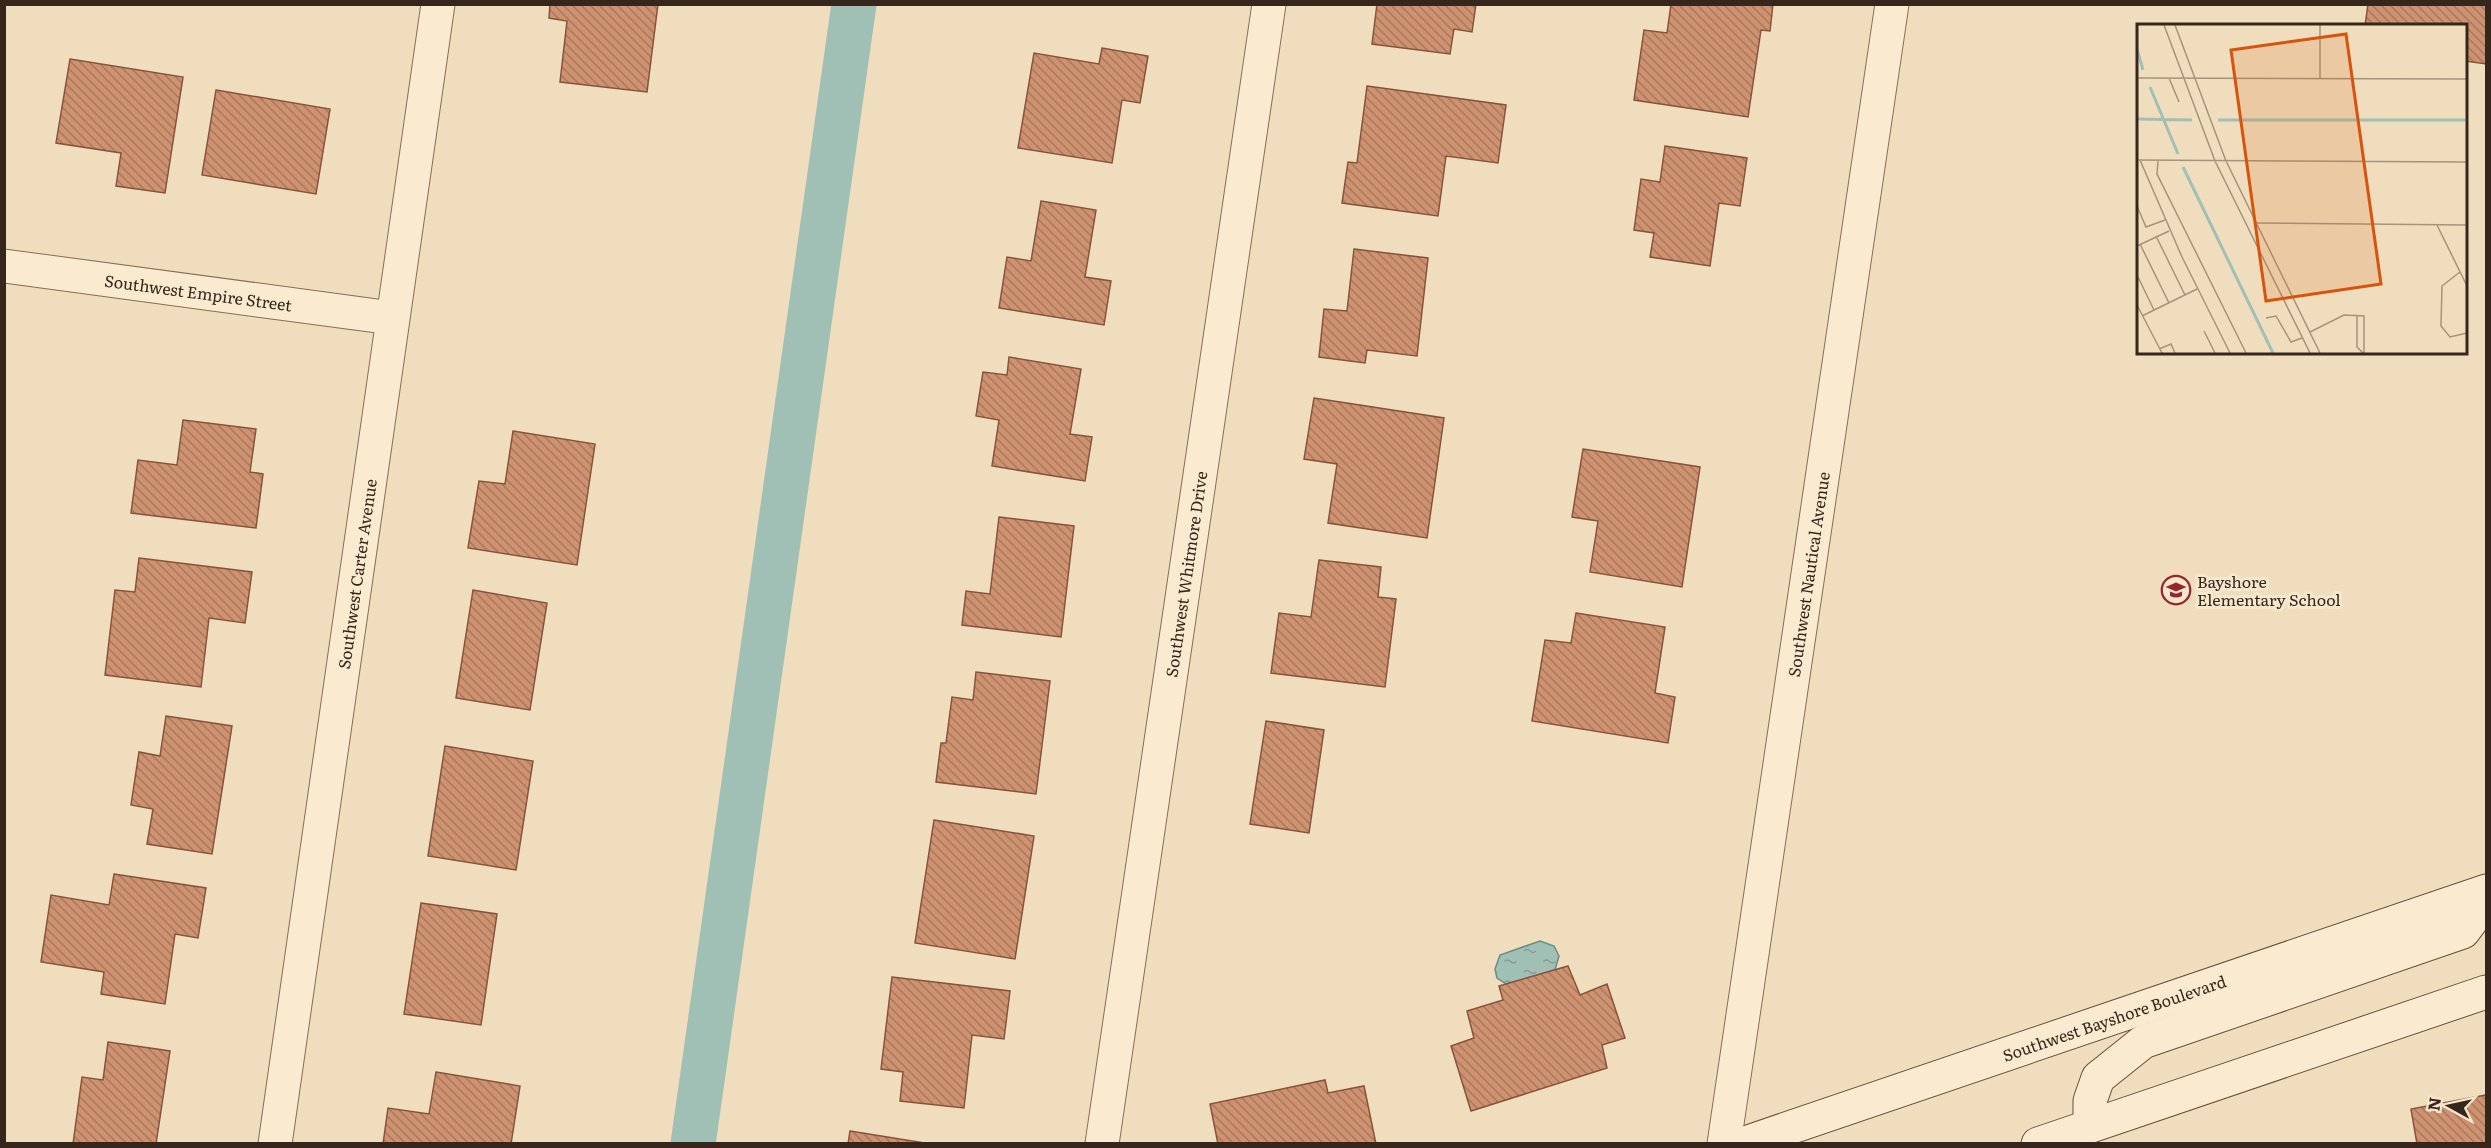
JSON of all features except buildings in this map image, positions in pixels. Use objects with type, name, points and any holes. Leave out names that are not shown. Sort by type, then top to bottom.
[{"type":"street","name":"Southwest Carter Avenue","points":[[275,1143],[438,4]]},
{"type":"street","name":"Southwest Whitmore Drive","points":[[1102,1143],[1269,4]]},
{"type":"street","name":"Southwest Nautical Avenue","points":[[1724,1143],[1892,4]]},
{"type":"street","name":"Southwest Empire Street","points":[[4,266],[392,318]]},
{"type":"street","name":"Southwest Bayshore Boulevard","points":[[1742,1143],[2487,891]]},
{"type":"street","points":[[2090,1126],[2090,1101],[2098,1078],[2143,1042],[2463,933],[2487,901]]},
{"type":"street","points":[[2038,1143],[2487,992]]},
{"type":"water","points":[[1540,941],[1554,946],[1559,956],[1555,970],[1506,984],[1497,978],[1495,969],[1500,955]]},
{"type":"waterway","points":[[693,1144],[854,4]]},
{"type":"place","name":"Bayshore Elementary School","points":[[2176,590]]}]
